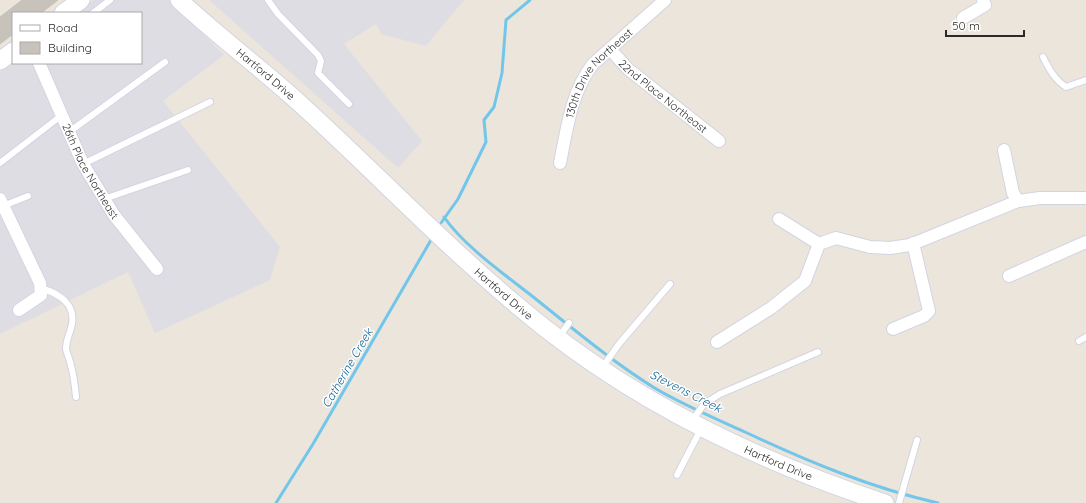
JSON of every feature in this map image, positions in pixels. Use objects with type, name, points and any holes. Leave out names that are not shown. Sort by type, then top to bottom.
[{"type":"main road","points":[[64,12],[81,0]]},
{"type":"main road","name":"Hartford Drive","points":[[180,0],[206,25],[295,99],[497,289],[603,365],[696,423],[750,451],[848,491],[896,499]]},
{"type":"main road","points":[[0,61],[12,52]]},
{"type":"street","name":"130th Drive Northeast","points":[[560,163],[576,93],[584,76],[593,64],[665,0]]},
{"type":"street","points":[[963,18],[985,5],[983,0]]},
{"type":"street","name":"22nd Place Northeast","points":[[610,49],[628,69],[719,141]]},
{"type":"street","name":"26th Place Northeast","points":[[39,64],[83,164],[114,215],[157,270]]},
{"type":"street","points":[[1004,150],[1013,193],[1018,201]]},
{"type":"street","points":[[717,342],[771,308],[805,281],[819,244],[836,238],[870,247],[890,248],[913,243],[1018,201],[1040,198],[1086,198]]},
{"type":"street","points":[[2,202],[40,283],[41,295],[19,310]]},
{"type":"street","points":[[779,219],[819,244]]},
{"type":"street","points":[[1009,276],[1086,242]]},
{"type":"street","points":[[893,329],[924,316],[929,311],[913,243]]},
{"type":"lane","points":[[94,12],[110,0]]},
{"type":"lane","points":[[268,0],[278,14],[318,55],[321,61],[318,74],[349,104]]},
{"type":"lane","points":[[1043,57],[1055,77],[1066,87],[1086,80]]},
{"type":"lane","points":[[69,132],[165,62]]},
{"type":"lane","points":[[83,164],[210,102]]},
{"type":"lane","points":[[0,163],[62,115]]},
{"type":"lane","points":[[104,199],[188,170]]},
{"type":"lane","points":[[2,202],[28,196]]},
{"type":"lane","points":[[603,365],[670,284]]},
{"type":"lane","points":[[40,288],[54,292],[65,300],[72,313],[71,329],[67,337],[66,350],[72,367],[76,397]]},
{"type":"lane","points":[[561,335],[568,323]]},
{"type":"lane","points":[[1079,340],[1086,337]]},
{"type":"lane","points":[[677,475],[701,408],[704,404],[720,394],[818,352]]},
{"type":"lane","points":[[896,499],[917,440]]},
{"type":"shaded area","points":[[93,0],[169,0],[224,55],[163,101],[280,247],[270,280],[155,333],[128,272],[0,334],[0,72],[12,63],[12,64],[142,64],[142,12],[77,12]]},
{"type":"shaded area","points":[[209,0],[464,0],[426,46],[381,34],[376,24],[344,44],[422,141],[398,168]]},
{"type":"building","points":[[22,0],[58,0],[42,12],[12,12],[12,35],[0,44],[0,17]]},
{"type":"waterway","name":"Catherine Creek","points":[[441,223],[458,199],[486,142],[484,120],[494,107],[502,73],[506,20],[530,0]]},
{"type":"waterway","name":"Stevens Creek","points":[[444,217],[452,228],[473,249],[497,269],[606,355],[653,387],[686,405],[768,443],[840,473],[888,490],[938,503]]},
{"type":"waterway","name":"Catherine Creek","points":[[276,503],[313,444],[431,240]]}]
